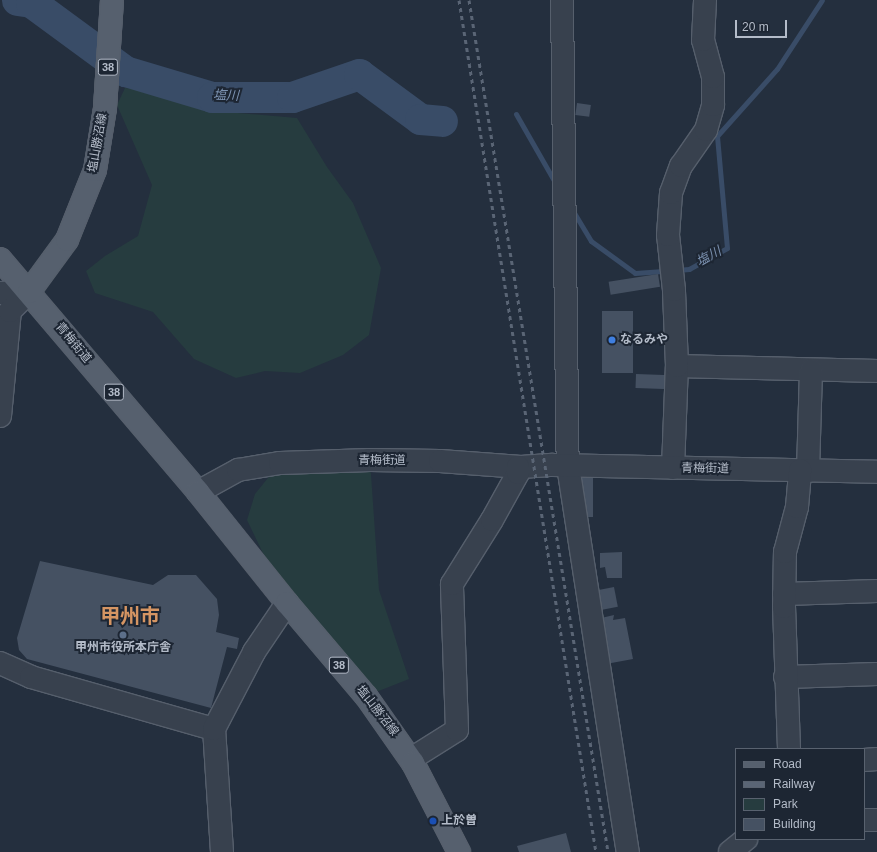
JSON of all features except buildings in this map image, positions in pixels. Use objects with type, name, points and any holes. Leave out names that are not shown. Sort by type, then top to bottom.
[{"type":"main road","name":"塩山勝沼線","points":[[29,292],[67,240],[95,170],[105,108],[112,0]]},
{"type":"main road","name":"青梅街道","points":[[0,259],[198,492]]},
{"type":"main road","name":"塩山勝沼線","points":[[198,492],[287,603],[366,696],[411,759],[459,852]]},
{"type":"street","points":[[562,0],[568,466],[628,852]]},
{"type":"street","points":[[673,468],[677,366],[674,290],[668,235],[671,193],[681,166],[706,130],[713,105],[713,77],[703,40],[705,0]]},
{"type":"street","points":[[0,293],[29,292]]},
{"type":"street","points":[[0,416],[10,311],[29,292]]},
{"type":"street","points":[[677,366],[877,371]]},
{"type":"street","points":[[789,748],[785,678],[785,552],[797,507],[804,470],[811,370]]},
{"type":"street","name":"青梅街道","points":[[198,492],[238,470],[280,463],[440,461],[518,466],[877,472]]},
{"type":"street","points":[[411,759],[457,730],[452,584],[492,520],[518,473],[518,466]]},
{"type":"street","points":[[784,594],[877,591]]},
{"type":"street","points":[[222,852],[214,729],[254,652],[287,603]]},
{"type":"street","points":[[0,663],[31,677],[214,729]]},
{"type":"street","points":[[785,678],[877,674]]},
{"type":"street","points":[[865,760],[877,759]]},
{"type":"street","points":[[865,820],[877,820]]},
{"type":"street","points":[[730,852],[745,840]]},
{"type":"green space","points":[[125,88],[159,90],[226,112],[297,118],[327,167],[353,203],[381,268],[369,335],[343,355],[300,373],[265,371],[236,378],[194,359],[153,312],[95,293],[86,271],[105,256],[138,236],[152,185],[117,105]]},
{"type":"green space","points":[[370,460],[379,590],[409,679],[366,696],[287,603],[247,520],[255,494],[280,463]]},
{"type":"waterway","name":"塩川","points":[[17,0],[31,2],[125,71],[212,97],[292,97],[359,74],[420,119],[442,121]]},
{"type":"waterway","name":"塩川","points":[[677,270],[689,269],[727,248],[717,136],[777,69],[822,0]]},
{"type":"waterway","name":"塩川","points":[[516,114],[556,184]]},
{"type":"waterway","name":"塩川","points":[[573,211],[591,241],[635,273],[667,271]]},
{"type":"railway","points":[[459,0],[596,852]]},
{"type":"railway","points":[[469,0],[608,852]]},
{"type":"place","name":"なるみや","points":[[612,340]]},
{"type":"place","name":"甲州市役所本庁舎","points":[[123,635]]},
{"type":"place","name":"上於曽","points":[[433,821]]},
{"type":"district","name":"甲州市","points":[[130,616]]}]
